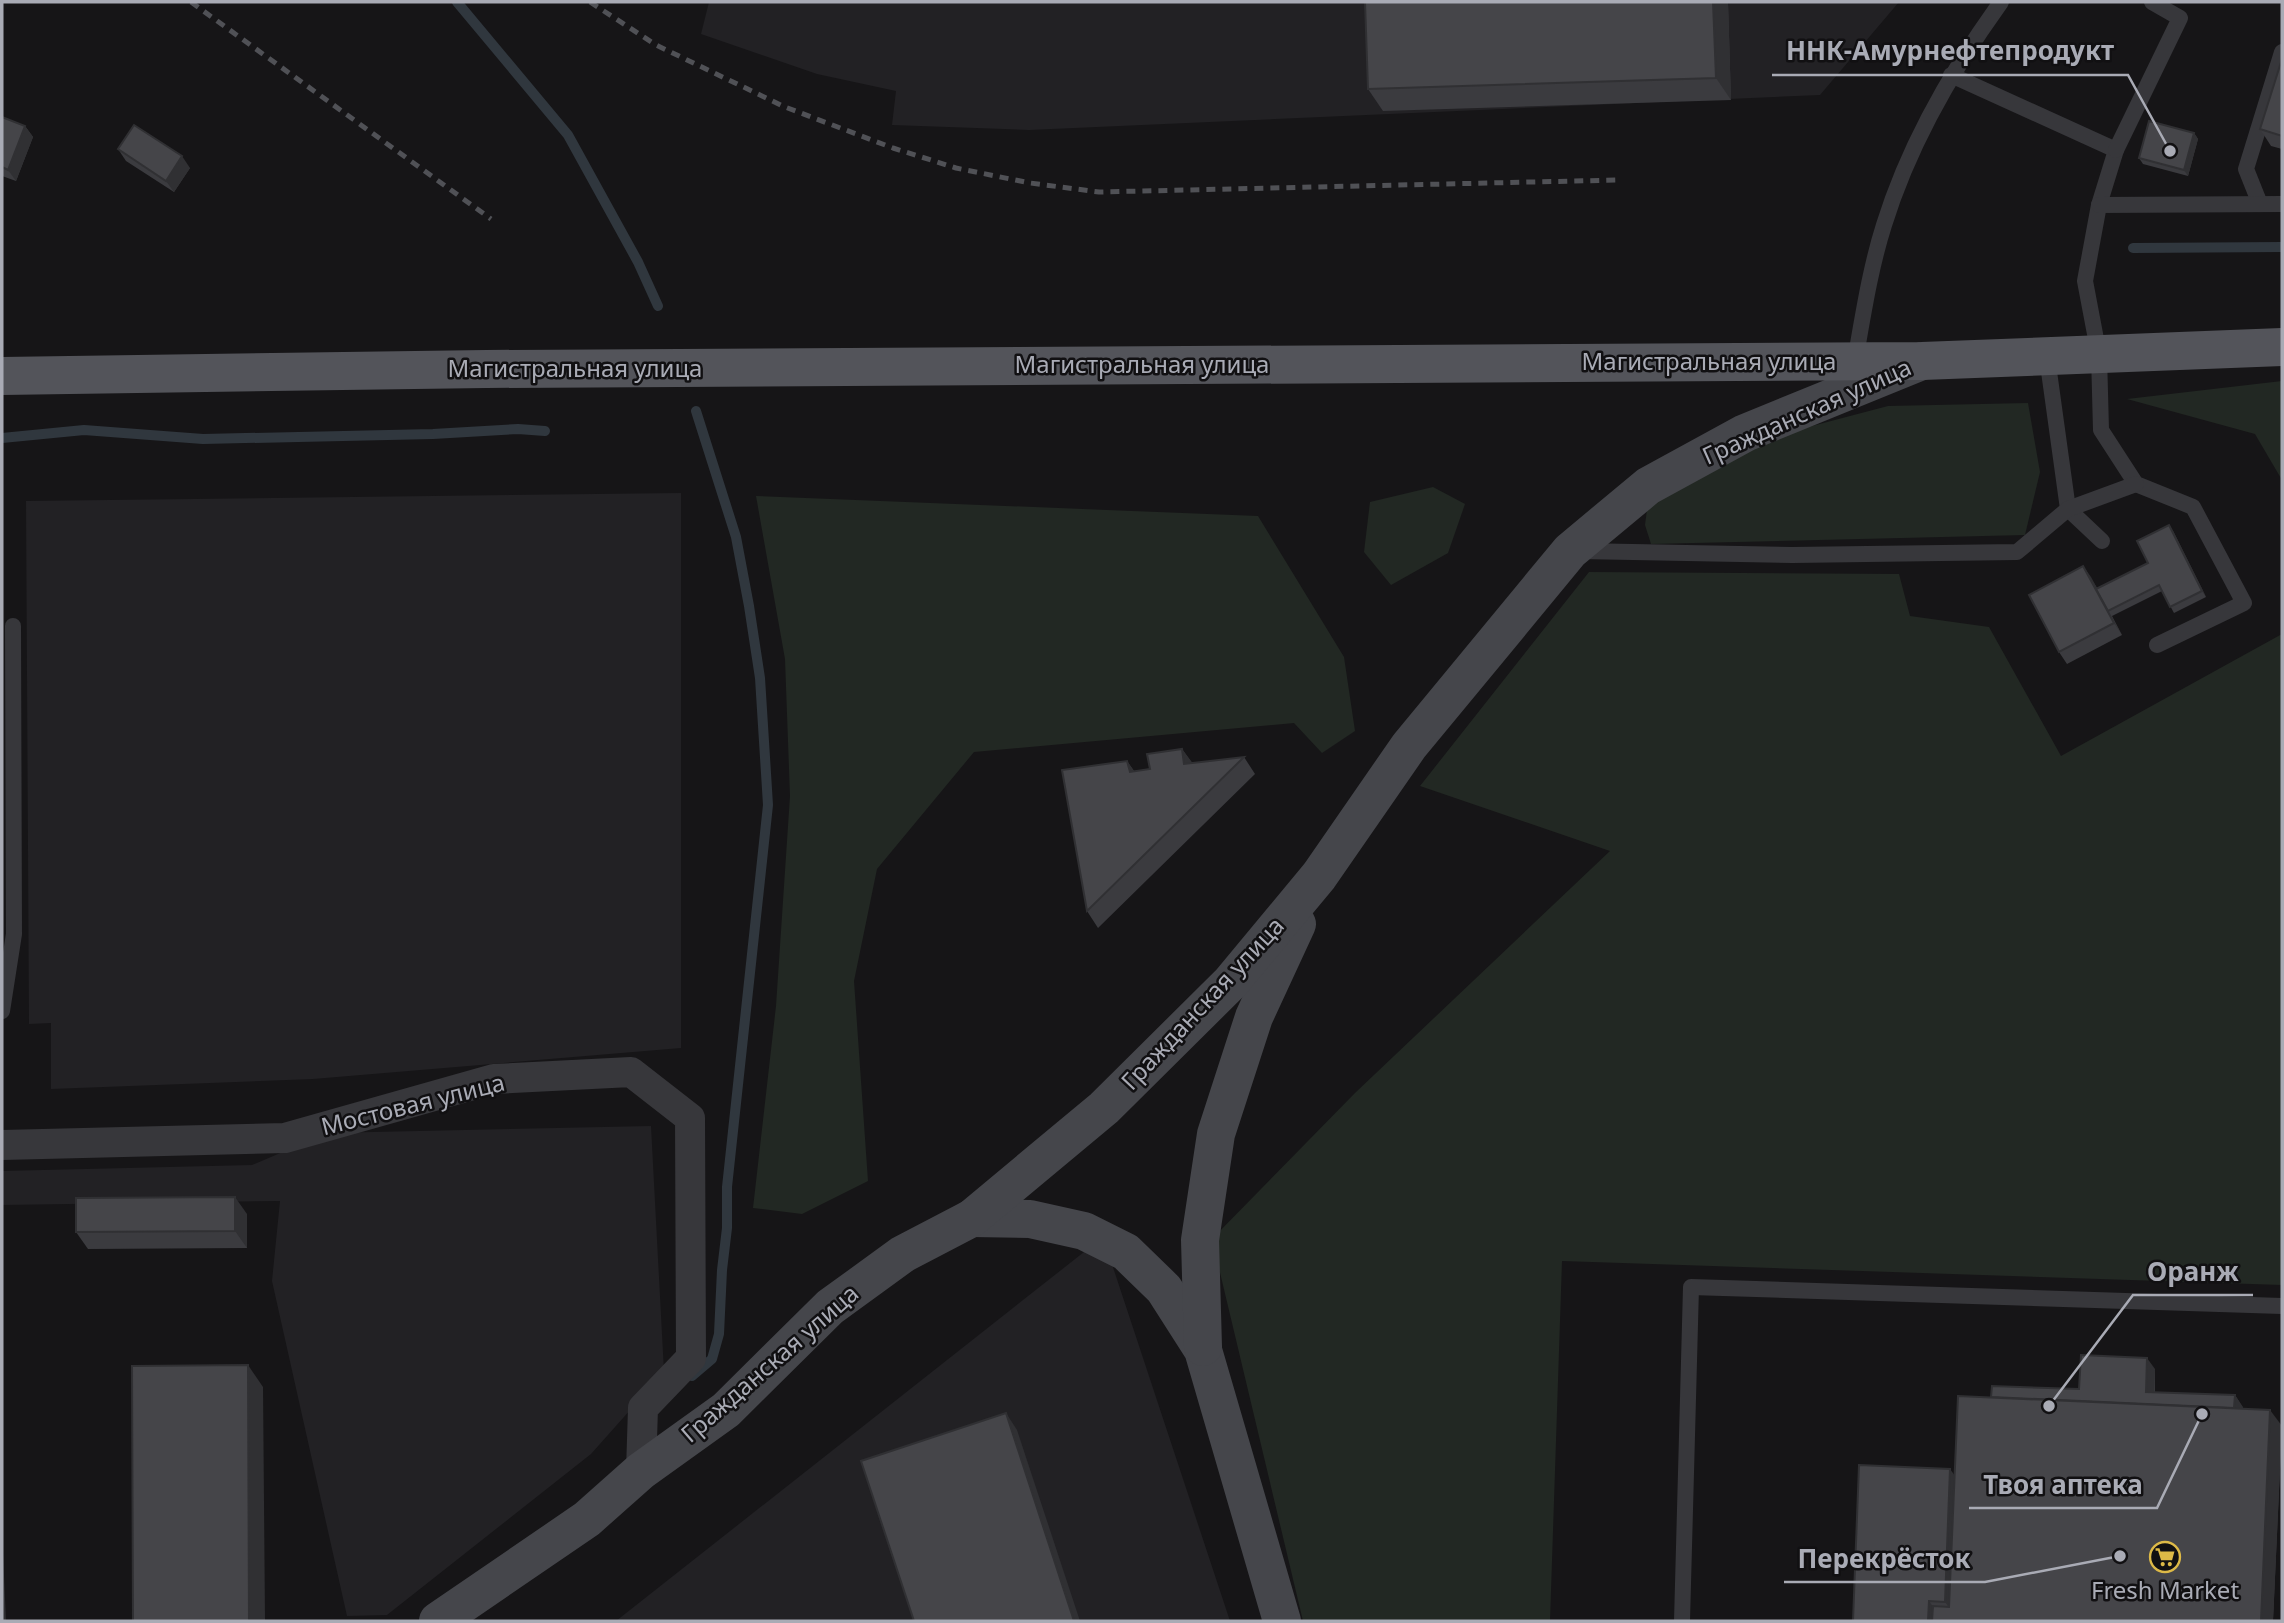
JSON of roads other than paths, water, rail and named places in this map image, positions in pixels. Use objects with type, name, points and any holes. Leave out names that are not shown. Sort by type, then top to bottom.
[{"type":"main road","name":"Магистральная улица","points":[[2,376],[486,369],[1854,362],[2282,347]]},
{"type":"street","name":"Гражданская улица","points":[[438,1621],[587,1519],[641,1471],[726,1410],[830,1307],[903,1254],[972,1218],[1104,1108],[1231,982],[1320,876],[1409,746],[1570,551],[1648,486],[1745,433],[1922,361]]},
{"type":"street","points":[[1282,1621],[1203,1350],[1199,1240],[1216,1134],[1254,1017],[1320,876]]},
{"type":"street","name":"Мостовая улица","points":[[2,1145],[285,1138],[494,1079],[631,1072],[690,1118],[691,1358],[643,1408],[641,1471]]},
{"type":"street","points":[[972,1218],[1030,1219],[1084,1231],[1126,1252],[1164,1289],[1203,1350]]},
{"type":"lane","points":[[1854,362],[1884,225],[1902,177],[1928,118],[1951,75],[2001,2]]},
{"type":"lane","points":[[2152,2],[2180,18],[2116,150],[2099,205],[2085,281],[2099,355],[2101,430],[2136,484],[2193,507],[2244,603],[2157,645]]},
{"type":"lane","points":[[2260,204],[2246,169],[2282,52]]},
{"type":"lane","points":[[1951,75],[2116,150]]},
{"type":"lane","points":[[2099,205],[2282,204]]},
{"type":"lane","points":[[2047,357],[2068,509],[2102,541]]},
{"type":"lane","points":[[1570,551],[1793,555],[2017,552],[2068,509],[2136,484]]},
{"type":"lane","points":[[2,1011],[14,934],[13,626]]},
{"type":"lane","points":[[1682,1621],[1691,1287],[2282,1306]]},
{"type":"waterway","points":[[457,2],[568,135],[638,262],[658,306]]},
{"type":"waterway","points":[[2133,248],[2282,247]]},
{"type":"waterway","points":[[692,1376],[712,1359],[719,1334],[727,1228],[727,1187],[768,805],[760,678],[749,606],[736,537],[696,411]]},
{"type":"waterway","points":[[2,438],[84,430],[203,439],[433,434],[518,429],[545,431]]},
{"type":"railway","points":[[191,2],[491,219]]},
{"type":"railway","points":[[590,2],[656,45],[785,107],[893,148],[956,168],[1030,183],[1099,192],[1618,180]]},
{"type":"place","name":"ННК-Амурнефтепродукт","points":[[2170,151]]},
{"type":"place","name":"Оранж","points":[[2049,1406]]},
{"type":"place","name":"Твоя аптека","points":[[2202,1414]]},
{"type":"place","name":"Перекрёсток","points":[[2120,1556]]},
{"type":"place","name":"Fresh Market","points":[[2165,1557]]}]
